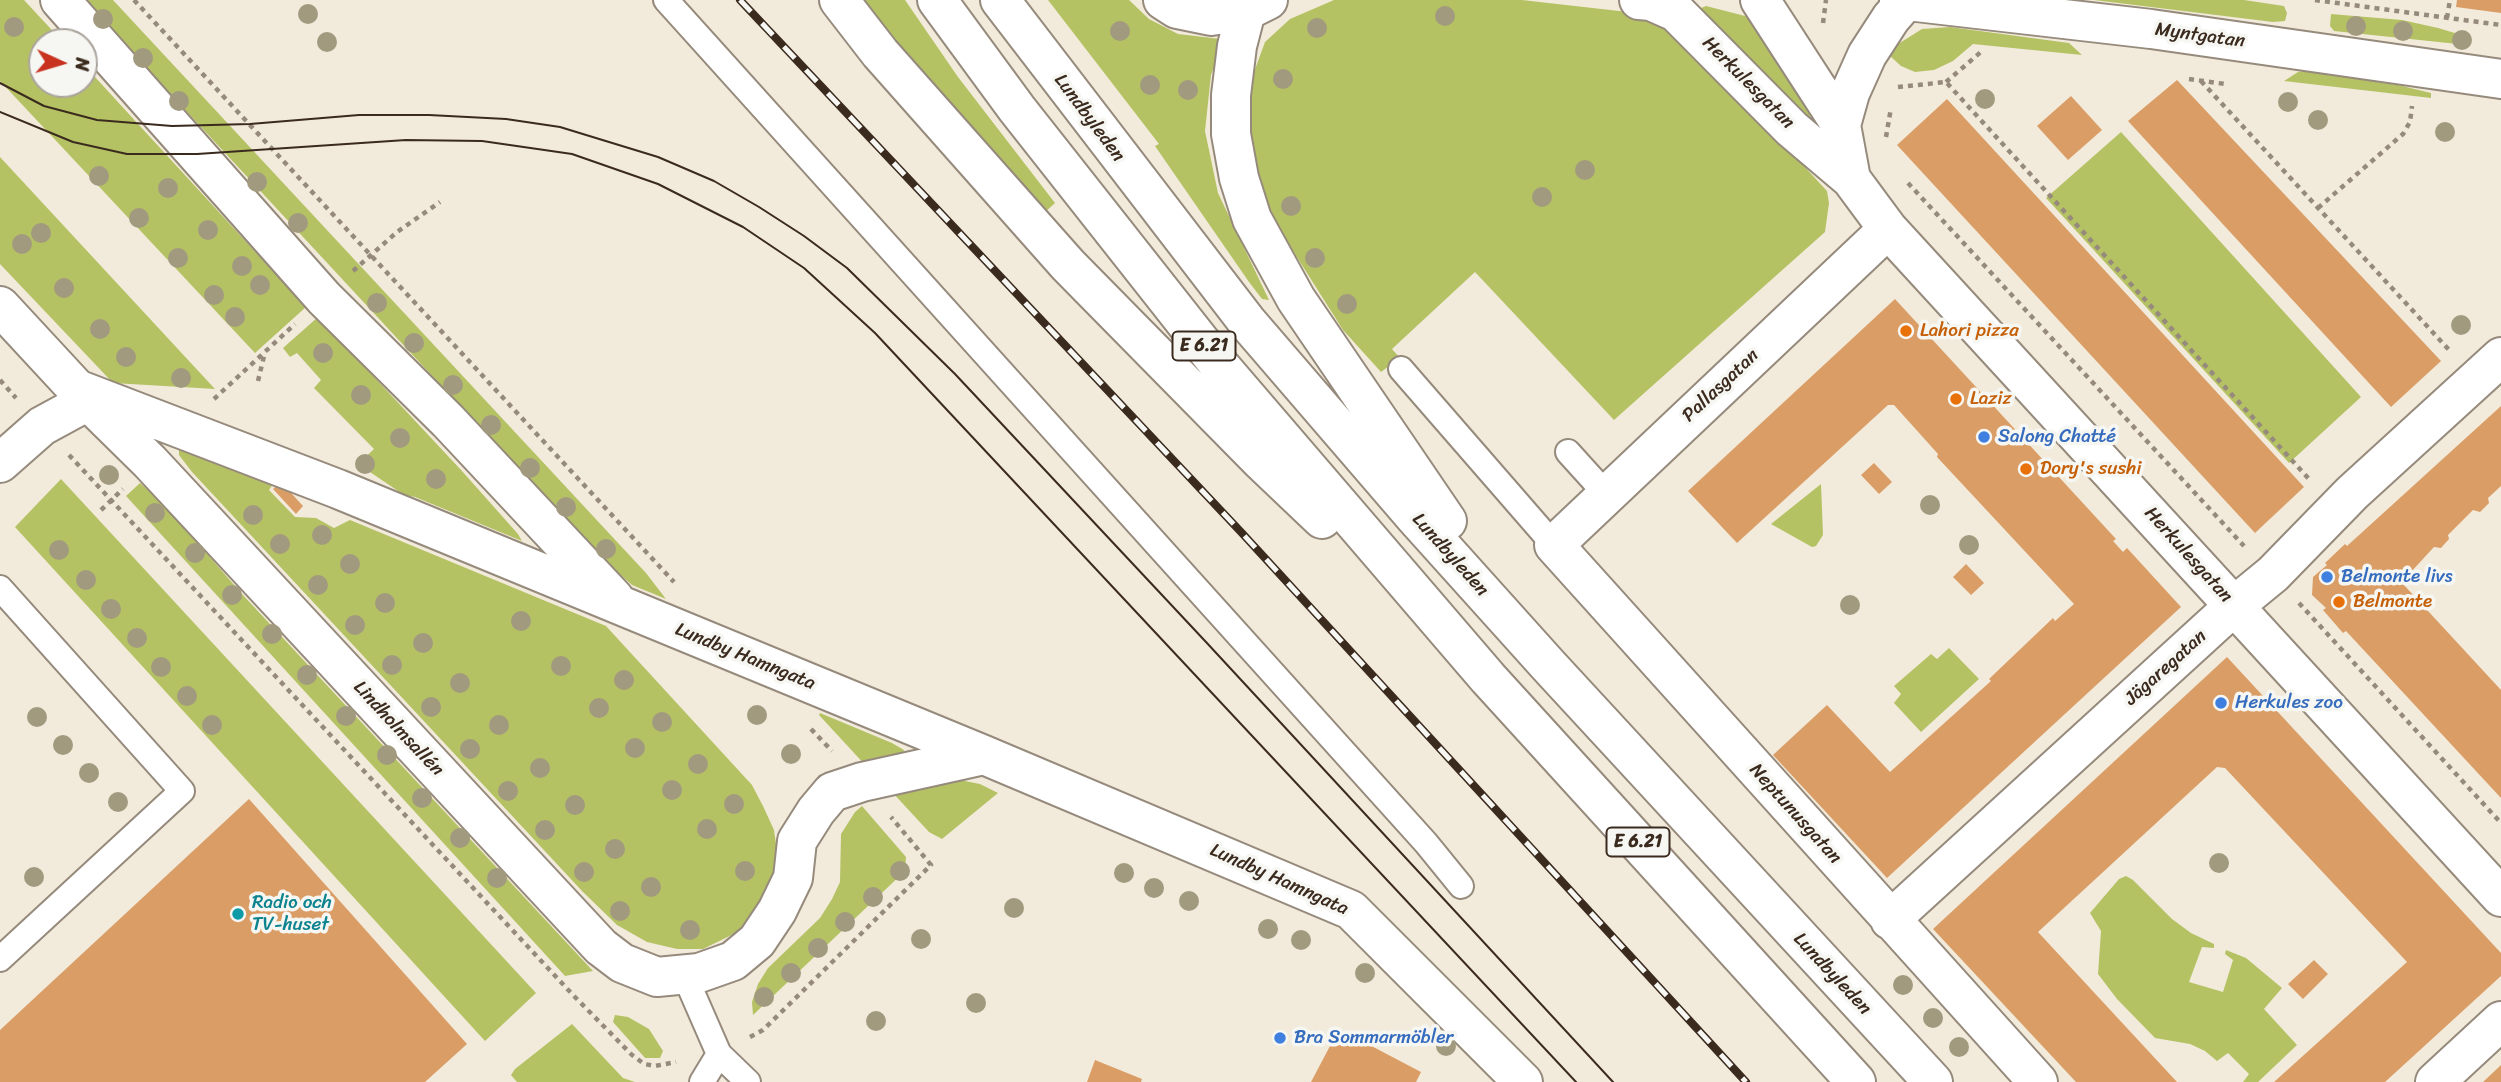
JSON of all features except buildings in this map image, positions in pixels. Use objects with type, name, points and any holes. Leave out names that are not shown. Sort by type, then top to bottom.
[{"type":"main road","points":[[60,0],[324,298],[448,421],[623,607]]},
{"type":"main road","points":[[839,0],[880,53],[1068,265],[1260,460],[1489,678]]},
{"type":"main road","name":"E 6.21","points":[[937,0],[1017,109],[1215,360],[1489,678],[1856,1082]]},
{"type":"main road","name":"Lundbyleden","points":[[1000,0],[1248,323],[1415,517],[1933,1082]]},
{"type":"main road","points":[[1163,0],[1177,9],[1211,16],[1257,5]]},
{"type":"main road","name":"Herkulesgatan","points":[[1639,0],[1651,1],[1676,12],[1792,129],[1851,179],[1888,229],[2501,897]]},
{"type":"main road","name":"Herkulesgatan","points":[[1760,0],[1841,125],[1851,179]]},
{"type":"main road","name":"Myntgatan","points":[[1899,0],[2164,31],[2501,79]]},
{"type":"main road","name":"Herkulesgatan","points":[[1841,125],[1850,93],[1867,55],[1906,0]]},
{"type":"main road","points":[[1257,5],[1237,46],[1231,95],[1231,134],[1238,178],[1252,219],[1296,299],[1549,666]]},
{"type":"main road","name":"Pallasgatan","points":[[1554,544],[1888,229]]},
{"type":"main road","name":"Lindholmsallén","points":[[4,319],[150,462],[601,947],[622,963],[657,977],[699,973],[733,961],[757,941],[777,911],[793,878],[797,841],[816,811],[832,792],[862,782]]},
{"type":"main road","name":"Jägaregatan","points":[[1890,919],[2234,606],[2273,574],[2352,494],[2501,357]]},
{"type":"main road","points":[[0,463],[82,395],[338,489],[623,607]]},
{"type":"main road","name":"Neptunusgatan","points":[[1554,544],[2038,1082]]},
{"type":"main road","name":"Lundby Hamngata","points":[[623,607],[1351,910],[1523,1082]]},
{"type":"main road","points":[[862,782],[984,755]]},
{"type":"main road","points":[[2435,1082],[2501,1021]]},
{"type":"lane","points":[[666,0],[1426,843],[1461,886]]},
{"type":"lane","points":[[1401,369],[1554,544]]},
{"type":"lane","points":[[1568,452],[1606,494]]},
{"type":"lane","points":[[0,588],[182,791],[0,959]]},
{"type":"lane","points":[[684,974],[719,1054],[748,1082]]},
{"type":"lane","points":[[702,1082],[719,1054]]},
{"type":"path","points":[[134,0],[681,591]]},
{"type":"path","points":[[2315,0],[2501,25]]},
{"type":"path","points":[[2447,18],[2450,0]]},
{"type":"path","points":[[2202,81],[2458,360]]},
{"type":"path","points":[[1894,88],[1946,82],[2309,480]]},
{"type":"path","points":[[2318,208],[2403,134],[2410,122],[2413,103]]},
{"type":"path","points":[[1904,178],[2501,823]]},
{"type":"path","points":[[183,430],[371,254],[440,202]]},
{"type":"path","points":[[258,381],[265,351]]},
{"type":"path","points":[[42,426],[573,995],[644,1064],[655,1066],[719,1054],[764,1030],[931,865],[862,782],[802,720]]},
{"type":"path","points":[[101,510],[150,462]]},
{"type":"green space","points":[[0,0],[24,0],[50,28],[28,28],[28,98],[98,98],[98,80],[306,307],[255,353],[0,81]]},
{"type":"green space","points":[[83,0],[113,0],[646,573],[666,599],[632,585],[603,560]]},
{"type":"green space","points":[[863,0],[905,0],[958,77],[1055,203],[1043,214],[914,65]]},
{"type":"green space","points":[[1048,0],[1129,0],[1149,19],[1178,34],[1221,39],[1221,48],[1211,75],[1205,131],[1218,193],[1269,300],[1262,299],[1249,282],[1155,146],[1159,144]]},
{"type":"green space","points":[[1334,0],[1522,0],[1628,12],[1657,23],[1688,41],[1827,191],[1829,203],[1825,232],[1614,420],[1475,272],[1392,349],[1400,358],[1381,372],[1343,330],[1274,221],[1253,156],[1249,105],[1254,72],[1265,42],[1290,19]]},
{"type":"green space","points":[[2094,0],[2244,0],[2284,6],[2287,13],[2285,21],[2273,22]]},
{"type":"green space","points":[[1706,6],[1753,18],[1813,109],[1810,117],[1803,119],[1705,15],[1701,8]]},
{"type":"green space","points":[[2331,14],[2402,20],[2438,28],[2465,36],[2467,45],[2334,31],[2330,26]]},
{"type":"green space","points":[[1950,27],[2069,43],[2082,55],[1973,44],[1953,61],[1934,70],[1915,72],[1901,66],[1890,56],[1898,44],[1922,29]]},
{"type":"green space","points":[[2304,71],[2398,85],[2431,93],[2431,98],[2284,81]]},
{"type":"green space","points":[[2121,132],[2361,397],[2289,463],[2046,198]]},
{"type":"green space","points":[[0,157],[215,389],[113,383],[0,264]]},
{"type":"green space","points":[[318,317],[462,471],[522,541],[415,497],[404,495],[358,464],[374,449],[314,388],[321,380],[297,353],[290,357],[283,348]]},
{"type":"green space","points":[[179,445],[273,484],[269,490],[295,517],[316,518],[334,528],[350,520],[606,626],[752,785],[763,806],[774,830],[777,851],[776,877],[746,928],[703,949],[677,949],[647,942],[617,925],[582,891],[192,472],[179,455]]},
{"type":"green space","points":[[61,479],[536,993],[485,1041],[15,527]]},
{"type":"green space","points":[[140,483],[163,503],[242,594],[593,971],[565,976],[126,496]]},
{"type":"green space","points":[[1821,484],[1823,535],[1816,546],[1812,547],[1771,524]]},
{"type":"green space","points":[[1949,648],[1979,679],[1921,732],[1894,703],[1901,694],[1894,686],[1931,654],[1937,659]]},
{"type":"green space","points":[[820,713],[892,743],[904,750],[902,756],[867,767]]},
{"type":"green space","points":[[955,779],[980,784],[998,793],[942,839],[929,832],[892,792]]},
{"type":"green space","points":[[862,806],[906,857],[905,871],[753,1015],[752,1002],[758,984],[768,968],[820,918],[832,899],[840,882],[841,834]]},
{"type":"green space","points":[[2126,876],[2172,919],[2191,933],[2214,944],[2214,948],[2202,947],[2189,982],[2223,992],[2233,960],[2225,954],[2226,950],[2246,958],[2282,988],[2264,1009],[2297,1045],[2258,1082],[2243,1082],[2249,1074],[2228,1053],[2217,1061],[2190,1044],[2155,1038],[2117,999],[2098,974],[2101,931],[2090,913],[2119,879]]},
{"type":"green space","points":[[615,1015],[628,1017],[649,1029],[663,1051],[660,1058],[645,1058],[613,1022]]},
{"type":"green space","points":[[572,1024],[623,1078],[635,1082],[517,1082],[511,1075],[515,1069]]},
{"type":"tram line","points":[[0,83],[44,106],[97,120],[172,126],[250,124],[359,115],[429,115],[506,119],[560,127],[658,157],[714,181],[759,207],[847,268],[955,374],[1613,1082]]},
{"type":"tram line","points":[[0,112],[73,142],[127,154],[197,154],[406,140],[482,141],[572,154],[658,184],[743,227],[804,268],[875,333],[1576,1082]]},
{"type":"railway","points":[[740,0],[1241,532],[1746,1082]]},
{"type":"place","name":"Lahori pizza","points":[[1906,331]]},
{"type":"place","name":"Laziz","points":[[1956,399]]},
{"type":"place","name":"Salong Chatté","points":[[1984,437]]},
{"type":"place","name":"Dory's sushi","points":[[2026,469]]},
{"type":"place","name":"Belmonte livs","points":[[2327,577]]},
{"type":"place","name":"Belmonte","points":[[2339,602]]},
{"type":"place","name":"Herkules zoo","points":[[2221,703]]},
{"type":"place","name":"Radio och TV-huset","points":[[238,914]]},
{"type":"place","name":"Bra Sommarmöbler","points":[[1280,1038]]}]
